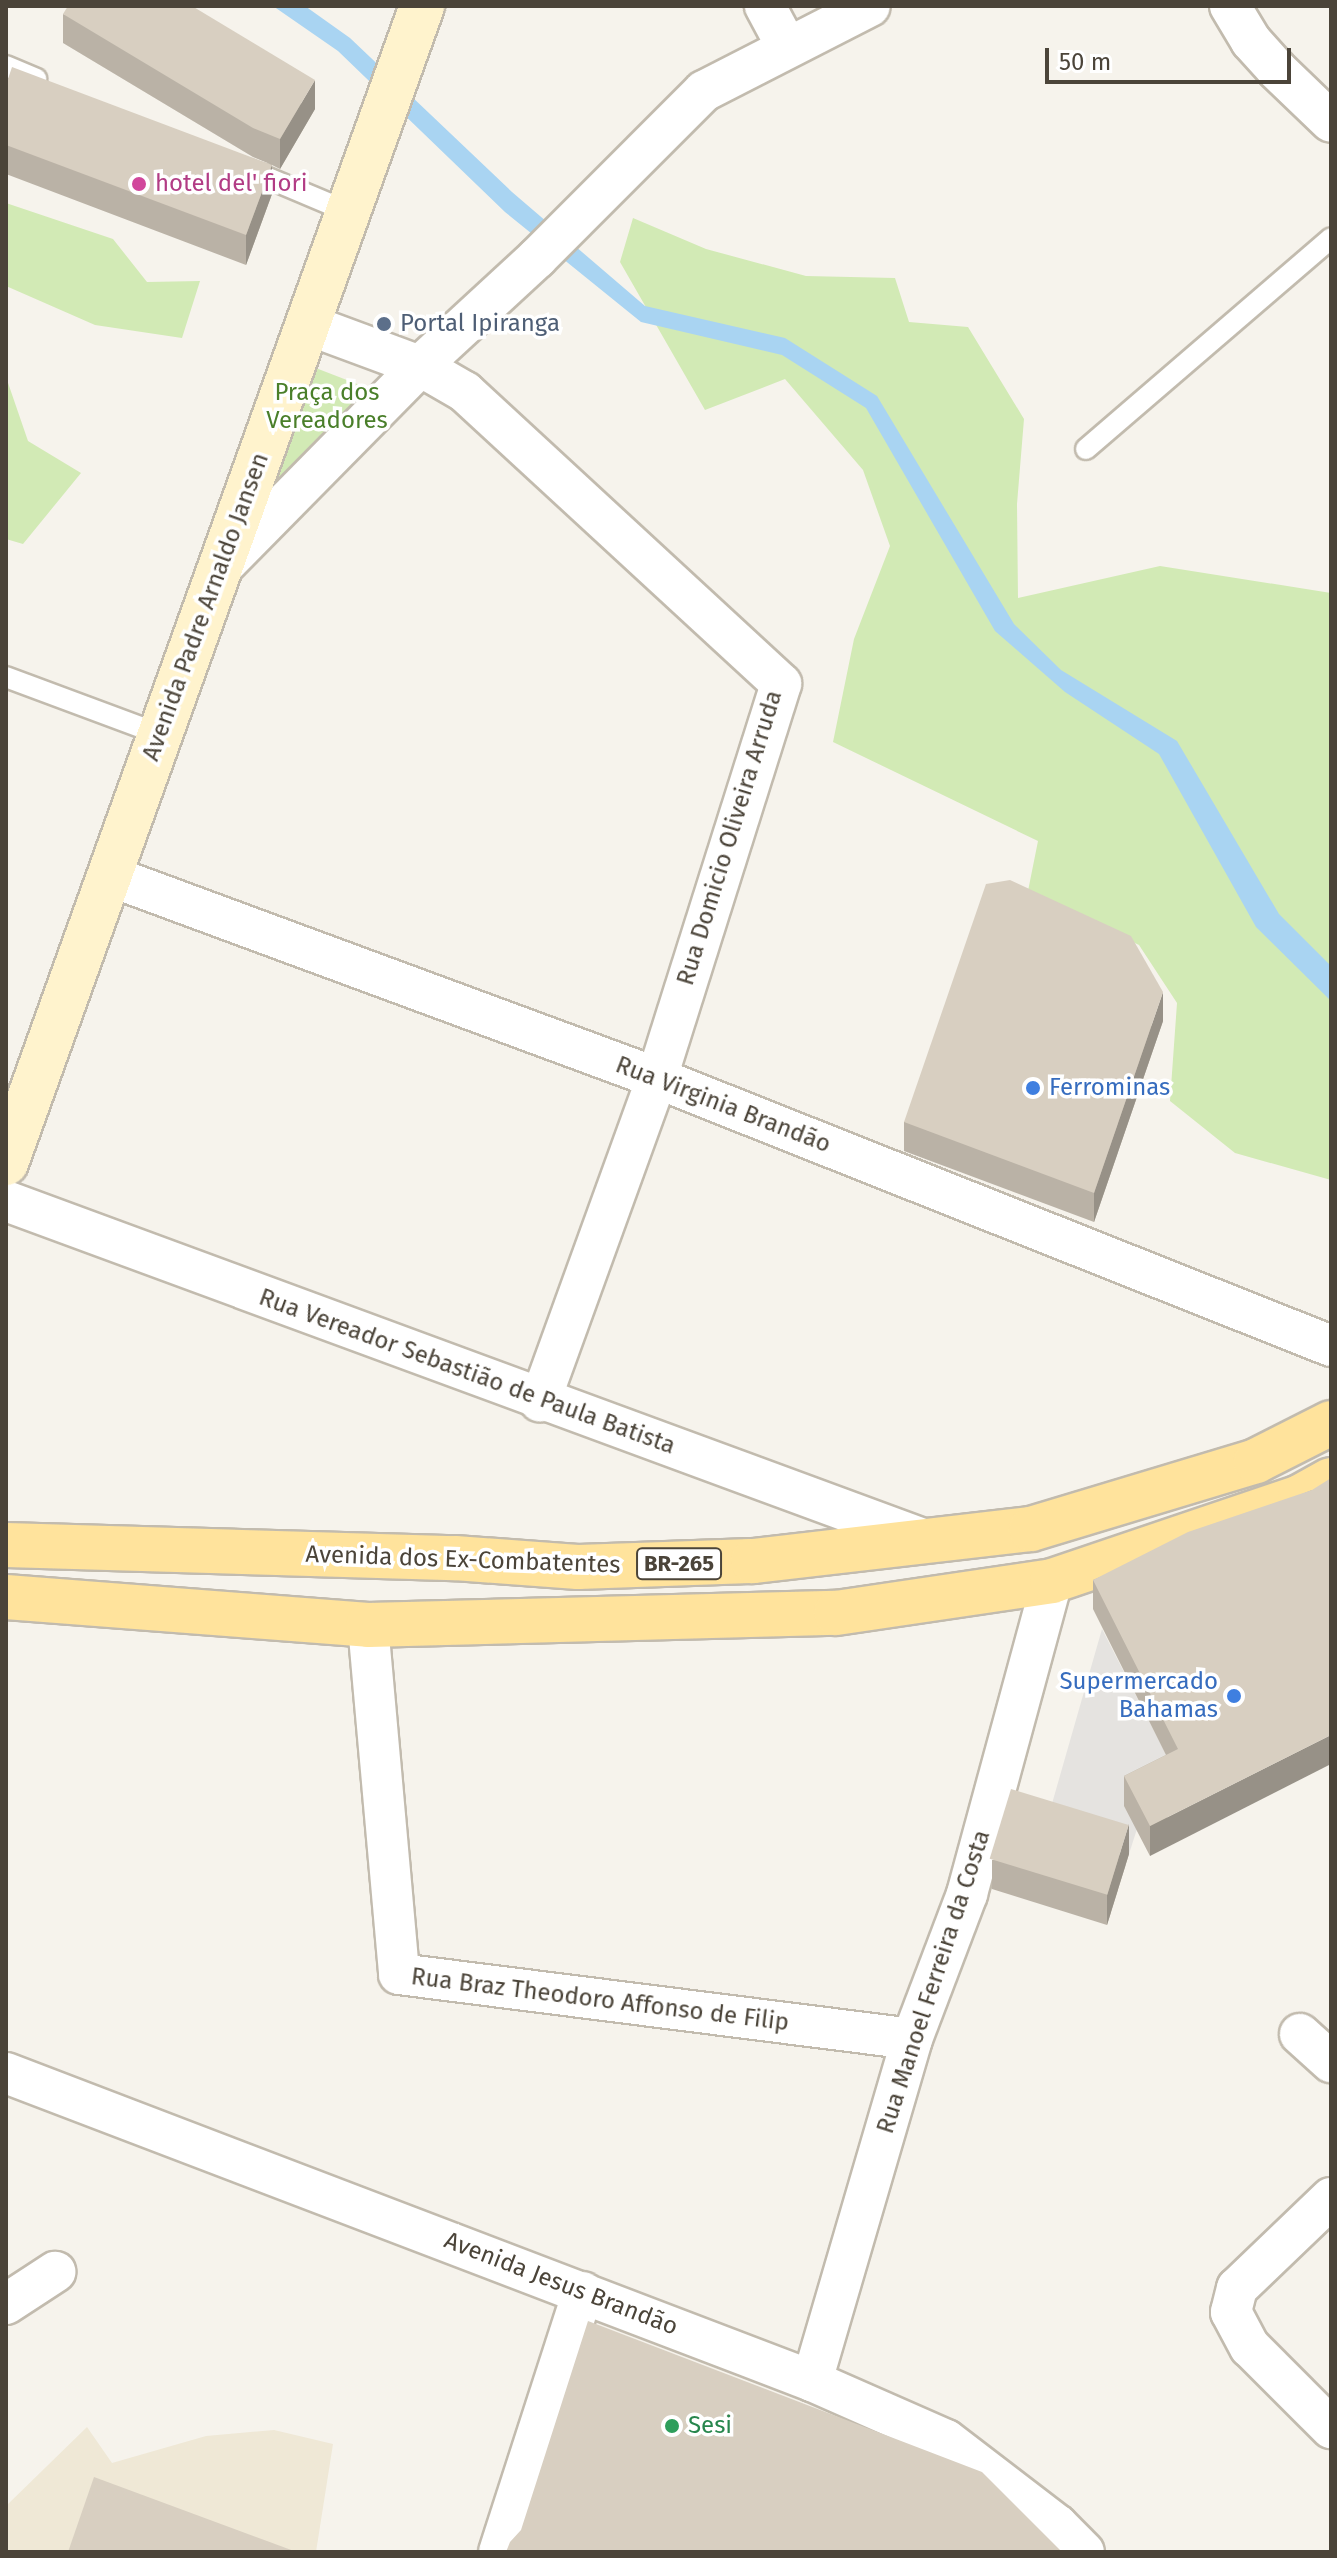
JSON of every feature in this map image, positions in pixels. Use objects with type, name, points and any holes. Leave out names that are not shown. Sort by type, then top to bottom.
[{"type":"main road","name":"Avenida Padre Arnaldo Jansen","points":[[6,1163],[422,6]]},
{"type":"main road","name":"Avenida dos Ex-Combatentes","points":[[6,1545],[455,1558],[578,1567],[753,1561],[1031,1529],[1103,1510],[1256,1461],[1331,1423]]},
{"type":"main road","name":"BR-265","points":[[6,1597],[368,1625],[836,1613],[1052,1581],[1300,1497],[1331,1480]]},
{"type":"street","points":[[765,6],[787,47]]},
{"type":"street","points":[[218,571],[420,366],[550,244],[704,91],[870,6]]},
{"type":"street","points":[[1230,6],[1251,41],[1331,122]]},
{"type":"street","points":[[309,325],[420,366]]},
{"type":"street","name":"Rua Domicio Oliveira Arruda","points":[[420,366],[465,392],[781,684],[657,1078],[540,1401]]},
{"type":"street","name":"Rua Virginia Brandão","points":[[110,876],[657,1078],[1331,1346]]},
{"type":"street","name":"Rua Vereador Sebastião de Paula Batista","points":[[6,1201],[540,1401],[928,1541]]},
{"type":"street","name":"Rua Manoel Ferreira da Costa","points":[[812,2381],[912,2039],[967,1894],[1052,1581]]},
{"type":"street","name":"Rua Braz Theodoro Affonso de Filip","points":[[368,1625],[399,1974],[912,2039]]},
{"type":"street","points":[[1300,2034],[1331,2062]]},
{"type":"street","name":"Avenida Jesus Brandão","points":[[6,2073],[812,2381],[946,2440],[1057,2525],[1084,2552]]},
{"type":"street","points":[[1331,2198],[1237,2288],[1231,2312],[1250,2347],[1331,2428]]},
{"type":"street","points":[[6,2304],[55,2272]]},
{"type":"street","points":[[499,2552],[583,2292]]},
{"type":"lane","points":[[6,66],[49,84]]},
{"type":"lane","points":[[235,163],[349,212]]},
{"type":"lane","points":[[1086,449],[1331,238]]},
{"type":"lane","points":[[6,677],[159,734]]},
{"type":"shaded area","points":[[1102,1629],[1178,1778],[1143,1810],[1129,1854],[1045,1828]]},
{"type":"shaded area","points":[[87,2427],[112,2463],[206,2436],[274,2430],[333,2444],[316,2552],[6,2552],[6,2506]]},
{"type":"green space","points":[[6,203],[113,239],[147,282],[200,281],[182,338],[95,325],[6,286]]},
{"type":"green space","points":[[633,218],[706,249],[806,276],[895,278],[909,322],[968,327],[1024,419],[1017,504],[1018,598],[1160,566],[1331,593],[1331,1180],[1235,1153],[1170,1101],[1177,1003],[1139,945],[1028,891],[1038,841],[833,742],[854,639],[890,546],[863,470],[785,379],[705,410],[620,262]]},
{"type":"green space","name":"Praça dos Vereadores","points":[[308,365],[383,394],[278,501],[263,495]]},
{"type":"green space","points":[[6,377],[28,441],[81,473],[23,544],[6,539]]},
{"type":"water","points":[[273,6],[305,6],[350,38],[512,192],[645,306],[785,338],[877,396],[1014,624],[1061,670],[1177,741],[1279,914],[1331,966],[1331,1001],[1256,927],[1159,754],[1065,692],[995,631],[866,408],[782,355],[641,322],[505,212],[338,51]]},
{"type":"building","points":[[68,6],[192,6],[315,80],[280,139],[253,128],[63,14]]},
{"type":"building","name":"hotel del' fiori","points":[[12,67],[272,165],[246,235],[6,145],[6,85]]},
{"type":"building","name":"Ferrominas","points":[[1010,880],[1131,936],[1163,992],[1094,1193],[904,1122],[986,884]]},
{"type":"building","name":"Supermercado Bahamas","points":[[1331,1478],[1331,1735],[1150,1826],[1124,1776],[1178,1749],[1093,1580],[1188,1532],[1312,1490]]},
{"type":"building","points":[[1011,1789],[1129,1825],[1107,1895],[990,1859]]},
{"type":"building","name":"Sesi","points":[[588,2321],[982,2472],[1062,2552],[506,2552],[521,2530]]},
{"type":"building","points":[[94,2477],[294,2551],[294,2552],[68,2552]]},
{"type":"place","name":"hotel del' fiori","points":[[139,184]]},
{"type":"place","name":"Portal Ipiranga","points":[[384,324]]},
{"type":"place","name":"Ferrominas","points":[[1033,1088]]},
{"type":"place","name":"Supermercado Bahamas","points":[[1234,1696]]},
{"type":"place","name":"Sesi","points":[[672,2426]]}]
